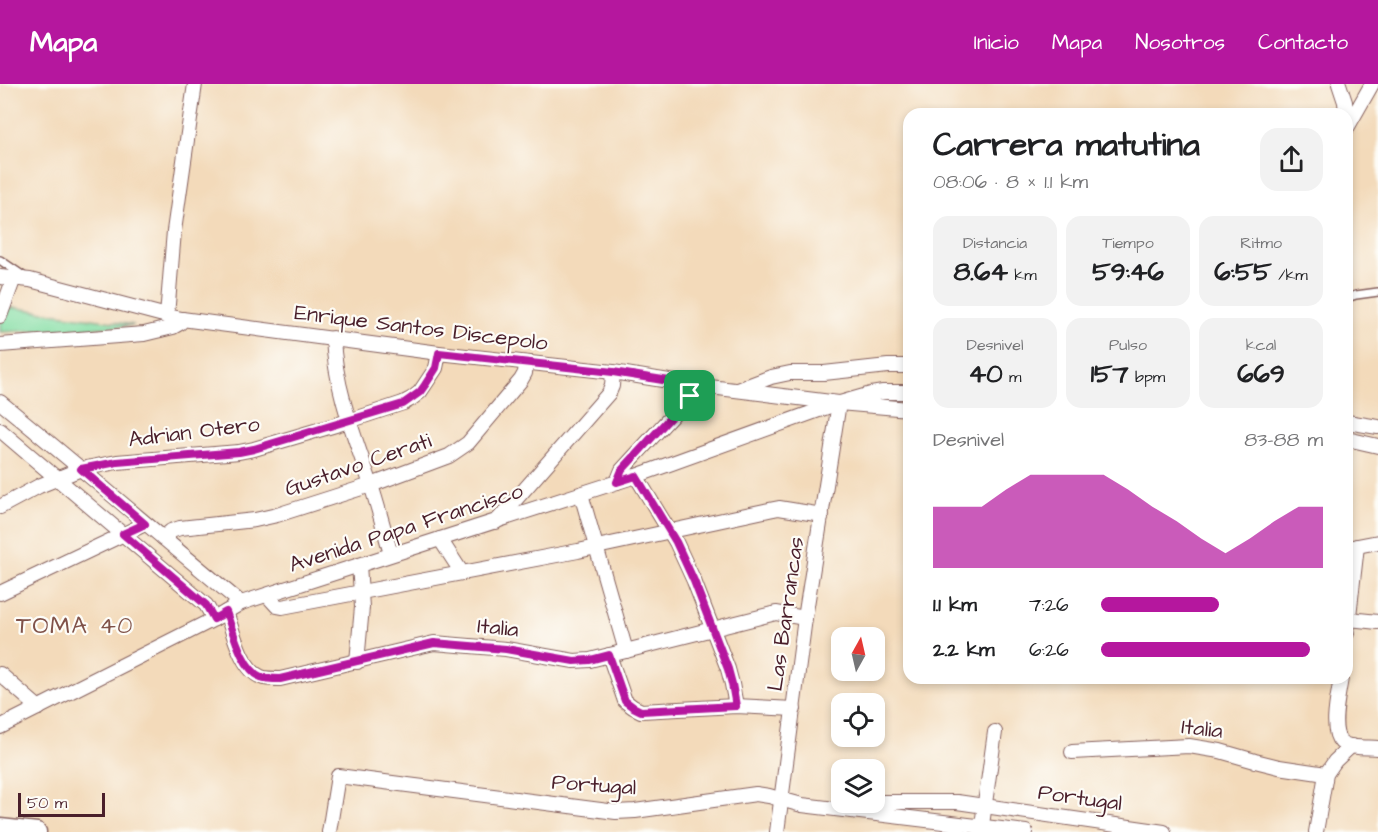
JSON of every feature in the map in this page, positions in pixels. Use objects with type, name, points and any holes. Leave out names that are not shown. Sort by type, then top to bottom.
[{"type":"street","points":[[167,316],[174,231],[195,84]]},
{"type":"street","points":[[1339,84],[1346,108]]},
{"type":"street","points":[[1353,117],[1372,84]]},
{"type":"street","name":"Enrique Santos Discepolo","points":[[0,277],[30,280],[182,319],[439,353],[613,372],[694,385],[839,403],[903,408]]},
{"type":"street","points":[[0,316],[14,278]]},
{"type":"street","points":[[0,345],[144,334],[173,327],[182,319]]},
{"type":"street","points":[[333,338],[334,358],[349,421],[371,484],[391,554]]},
{"type":"street","name":"Adrian Otero","points":[[0,507],[39,486],[81,469],[117,462],[254,449],[403,404],[420,392],[436,368],[439,353]]},
{"type":"street","name":"Gustavo Cerati","points":[[163,538],[171,531],[180,528],[255,520],[277,515],[449,456],[468,443],[520,380],[525,373],[526,363]]},
{"type":"street","points":[[736,390],[771,377],[790,373],[824,374],[903,366]]},
{"type":"street","points":[[496,522],[609,393],[613,372]]},
{"type":"street","points":[[617,482],[622,470],[690,396],[694,385]]},
{"type":"street","name":"Avenida Papa Francisco","points":[[0,727],[241,603],[636,476],[807,413],[871,394],[903,392]]},
{"type":"street","points":[[0,402],[241,603]]},
{"type":"street","name":"Las Barrancas","points":[[777,832],[805,618],[839,403]]},
{"type":"street","points":[[1353,423],[1378,427]]},
{"type":"street","name":"Italia","points":[[0,430],[220,615],[245,663],[263,678],[280,679],[434,643],[506,649],[574,661],[590,660],[776,613],[805,618]]},
{"type":"street","points":[[1353,440],[1378,446]]},
{"type":"street","points":[[636,476],[670,532],[694,581],[728,669],[736,706]]},
{"type":"street","points":[[581,494],[626,651]]},
{"type":"street","points":[[267,595],[277,606],[282,607],[597,547],[779,508],[822,515]]},
{"type":"street","points":[[0,593],[145,524]]},
{"type":"street","points":[[440,539],[462,573]]},
{"type":"street","points":[[1353,547],[1378,542]]},
{"type":"street","points":[[357,662],[362,607],[358,565]]},
{"type":"street","points":[[1353,625],[1378,622]]},
{"type":"street","points":[[609,655],[625,701],[641,711],[736,706],[794,709]]},
{"type":"street","points":[[0,674],[39,708]]},
{"type":"street","points":[[1340,684],[1335,723],[1336,733],[1342,742],[1350,746],[1378,748]]},
{"type":"street","points":[[981,829],[995,732]]},
{"type":"street","name":"Italia","points":[[1072,752],[1189,746],[1220,751],[1279,767],[1326,774]]},
{"type":"street","points":[[1316,832],[1326,774],[1350,746]]},
{"type":"street","name":"Portugal","points":[[329,832],[338,776],[616,812],[756,794],[802,805],[831,808]]},
{"type":"street","name":"Portugal","points":[[885,802],[957,802],[985,805],[1164,832]]},
{"type":"street","name":"Portugal","points":[[868,813],[981,829],[1026,832]]},
{"type":"street","points":[[0,828],[36,832]]},
{"type":"lane","points":[[0,260],[30,280]]},
{"type":"lane","points":[[1353,296],[1378,292]]},
{"type":"green space","points":[[0,307],[16,308],[134,325],[0,332]]},
{"type":"district","name":"TOMA 40","points":[[75,626]]},
{"type":"route","points":[[439,353],[613,372],[694,385],[690,396],[622,470],[617,482],[636,476],[670,532],[694,581],[728,669],[736,706],[641,711],[625,701],[609,655],[574,661],[506,649],[434,643],[280,679],[263,678],[245,663],[226,612],[214,619],[206,605],[123,534],[145,524],[81,469],[117,462],[254,449],[403,404],[420,392],[436,368],[439,353]]}]
